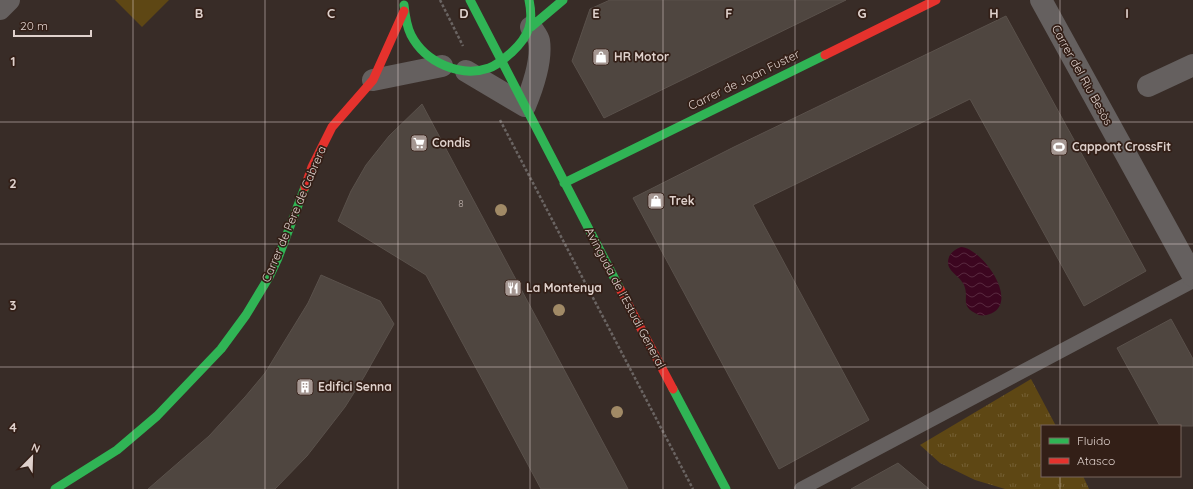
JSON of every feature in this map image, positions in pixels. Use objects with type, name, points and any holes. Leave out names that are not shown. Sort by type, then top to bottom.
[{"type":"street","points":[[0,10],[9,0]]},
{"type":"street","points":[[405,0],[404,11],[408,28],[415,44],[427,57],[442,66],[466,71],[475,71],[490,67],[501,61],[522,41],[531,27],[562,0]]},
{"type":"street","name":"Avinguda de l'Estudi General","points":[[470,0],[564,183],[726,489]]},
{"type":"street","points":[[466,71],[525,106],[536,74],[539,40],[531,27],[531,8],[529,0]]},
{"type":"street","name":"Carrer de Joan Fuster","points":[[564,183],[936,0]]},
{"type":"street","name":"Carrer del Riu Besòs","points":[[1041,0],[1193,276]]},
{"type":"street","name":"Carrer de Pere de Cabrera","points":[[55,489],[117,450],[157,416],[221,349],[258,298],[278,258],[312,167],[332,127],[350,105],[374,80],[404,11]]},
{"type":"street","points":[[1148,86],[1193,65]]},
{"type":"street","points":[[374,80],[442,66]]},
{"type":"lane","points":[[801,489],[1193,280]]},
{"type":"path","points":[[497,115],[693,489]]},
{"type":"green space","points":[[115,0],[169,0],[142,27]]},
{"type":"green space","points":[[1031,379],[1055,425],[1041,425],[1041,477],[1083,477],[1089,489],[1005,489],[975,480],[940,463],[920,445]]},
{"type":"water","points":[[961,247],[969,249],[978,255],[994,274],[999,285],[1001,296],[1000,305],[994,312],[988,315],[979,315],[969,308],[966,302],[966,290],[964,285],[950,269],[948,262],[949,257]]},
{"type":"building","points":[[610,0],[846,0],[604,118],[572,61],[590,9]]},
{"type":"building","points":[[1006,16],[1146,271],[1084,306],[970,99],[753,205],[869,420],[779,469],[633,198],[734,147]]},
{"type":"building","points":[[422,104],[628,489],[541,489],[426,275],[338,221],[351,191],[366,165],[389,136]]},
{"type":"building","name":"Edifici Senna","points":[[321,275],[380,301],[394,324],[345,407],[307,456],[275,489],[148,489],[209,436],[265,373],[308,303]]},
{"type":"building","points":[[1171,319],[1193,359],[1193,426],[1159,425],[1117,348]]},
{"type":"building","points":[[898,463],[929,489],[851,489]]},
{"type":"traffic: fast","points":[[470,0],[620,289]]},
{"type":"traffic: fast","points":[[404,5],[409,31],[417,45],[425,53],[434,60],[455,69],[478,71],[492,67],[498,63],[512,52],[523,40],[529,29],[531,16],[529,0]]},
{"type":"traffic: fast","points":[[531,27],[563,0]]},
{"type":"traffic: fast","points":[[564,183],[825,55]]},
{"type":"traffic: fast","points":[[55,489],[117,450],[157,416],[221,349],[246,315],[269,277],[278,258],[305,187]]},
{"type":"traffic: fast","points":[[673,389],[726,489]]},
{"type":"traffic: jam","points":[[825,55],[936,0]]},
{"type":"traffic: jam","points":[[305,187],[312,167],[332,127],[373,80],[404,11]]},
{"type":"traffic: jam","points":[[620,289],[673,389]]},
{"type":"place","name":"HR Motor","points":[[601,57]]},
{"type":"place","name":"Condis","points":[[419,143]]},
{"type":"place","name":"Cappont CrossFit","points":[[1059,147]]},
{"type":"place","name":"Trek","points":[[656,201]]},
{"type":"place","name":"La Montenya","points":[[513,288]]},
{"type":"place","name":"Edifici Senna","points":[[305,387]]}]
